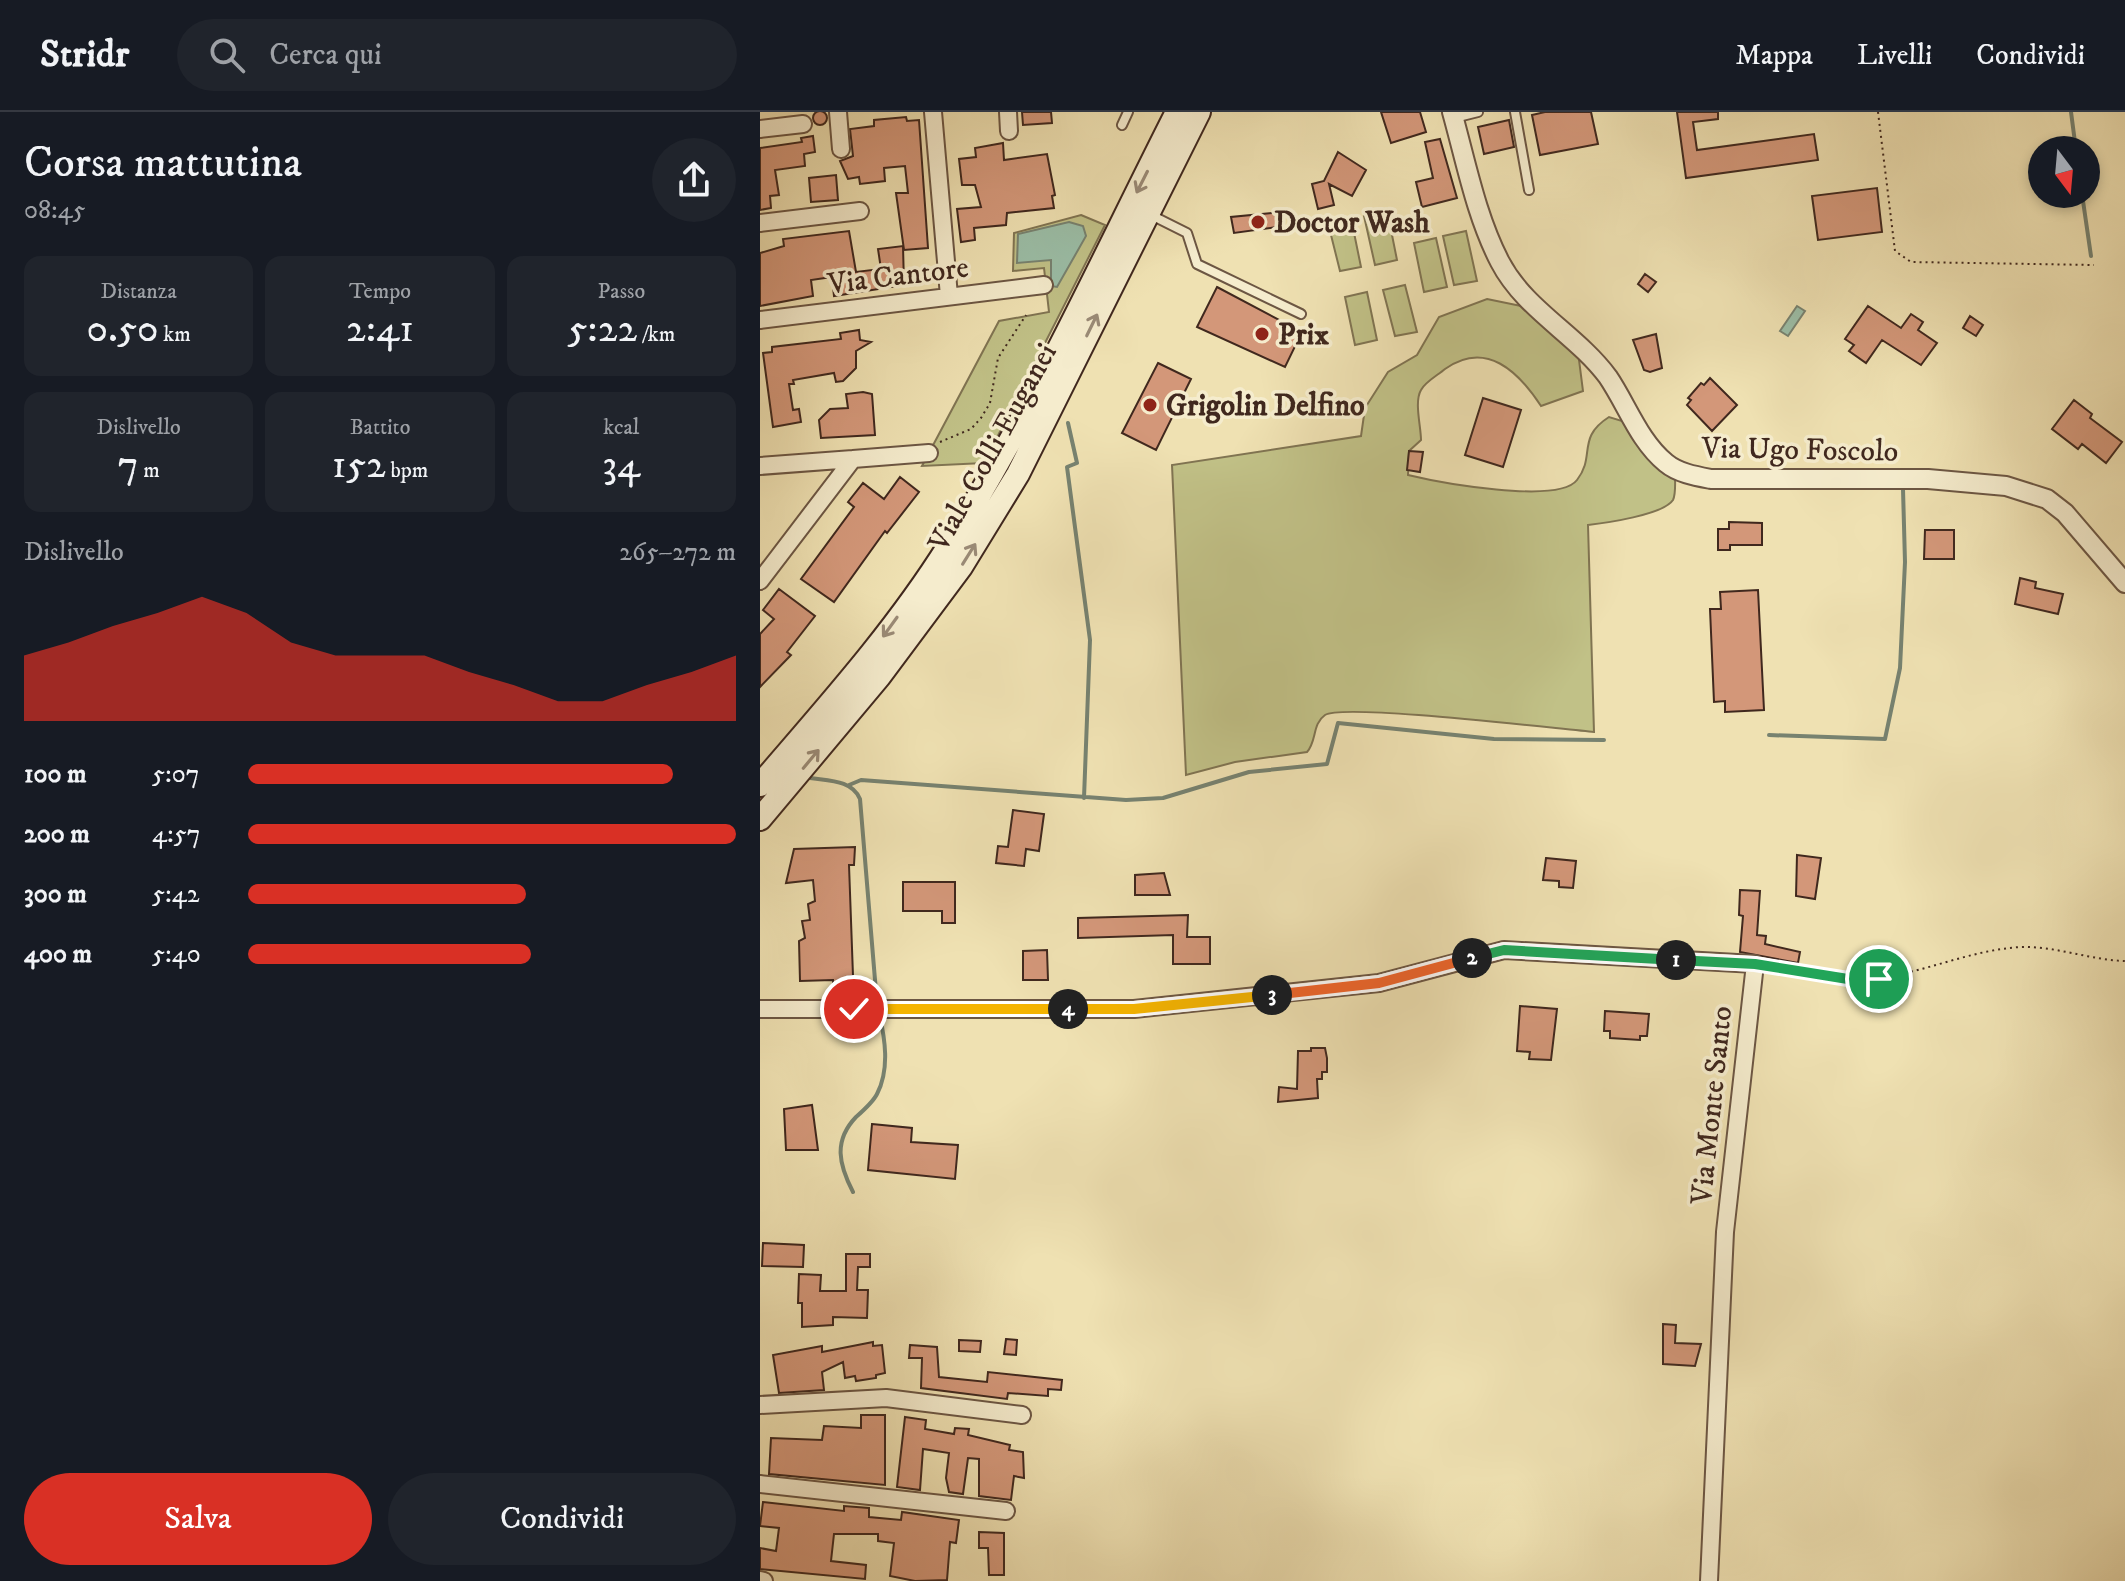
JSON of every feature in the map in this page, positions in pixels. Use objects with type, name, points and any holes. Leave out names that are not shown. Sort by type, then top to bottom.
[{"type":"main road","name":"Viale Colli Euganei","points":[[760,785],[864,663],[947,549],[1050,369],[1177,112]]},
{"type":"main road","name":"Viale Colli Euganei","points":[[760,819],[879,677],[961,567],[1018,474],[1199,112]]},
{"type":"street","points":[[838,112],[841,149]]},
{"type":"street","points":[[933,112],[949,296]]},
{"type":"street","points":[[1008,112],[1009,131]]},
{"type":"street","name":"Via Ugo Foscolo","points":[[1453,115],[1479,210],[1502,266],[1529,302],[1608,377],[1644,437],[1666,463],[1686,474],[1711,479],[1928,479],[2006,486],[2047,499],[2065,513],[2125,583]]},
{"type":"street","points":[[760,129],[803,124]]},
{"type":"street","points":[[760,223],[860,211]]},
{"type":"street","name":"Via Cantore","points":[[760,320],[1044,285]]},
{"type":"street","points":[[760,466],[853,459],[934,448]]},
{"type":"street","points":[[760,581],[853,459]]},
{"type":"street","name":"Via Monte Santo","points":[[760,1009],[1134,1009],[1379,983],[1504,950],[1755,964],[1725,1232],[1709,1581]]},
{"type":"street","points":[[760,1405],[886,1398],[1022,1415]]},
{"type":"street","points":[[760,1484],[1006,1511]]},
{"type":"lane","points":[[1122,125],[1128,112]]},
{"type":"lane","points":[[1453,115],[1478,112]]},
{"type":"lane","points":[[1515,112],[1529,190]]},
{"type":"lane","points":[[1148,214],[1187,233],[1197,264],[1301,314]]},
{"type":"lane","points":[[1755,964],[1804,971]]},
{"type":"path","points":[[1878,112],[1895,251],[1900,258],[1911,262],[2094,265]]},
{"type":"path","points":[[934,448],[971,429],[981,418],[990,403],[998,358],[1026,315]]},
{"type":"path","points":[[1804,971],[1831,978],[1879,979],[2019,947],[2125,961]]},
{"type":"green space","points":[[1387,210],[1397,260],[1375,265],[1364,216]]},
{"type":"green space","points":[[1081,215],[1105,225],[984,463],[922,466],[999,321],[1049,312],[1044,268],[1013,271],[1014,233]]},
{"type":"green space","points":[[1351,218],[1361,267],[1340,271],[1328,223]]},
{"type":"green space","points":[[1466,231],[1477,281],[1454,285],[1443,236]]},
{"type":"green space","points":[[1436,238],[1447,287],[1424,292],[1414,243]]},
{"type":"green space","points":[[1405,285],[1417,332],[1395,336],[1383,290]]},
{"type":"green space","points":[[1367,292],[1377,340],[1355,345],[1345,297]]},
{"type":"green space","points":[[1487,299],[1526,307],[1578,352],[1583,391],[1541,406],[1522,381],[1500,364],[1474,358],[1460,361],[1445,369],[1421,390],[1418,407],[1421,440],[1409,451],[1408,475],[1496,490],[1547,491],[1565,487],[1577,480],[1593,432],[1609,417],[1632,424],[1675,475],[1674,497],[1667,505],[1633,517],[1588,525],[1594,732],[1409,714],[1341,712],[1325,715],[1321,719],[1307,752],[1235,762],[1186,775],[1172,465],[1361,436],[1365,408],[1388,372],[1417,355],[1439,317]]},
{"type":"shaded area","points":[[1069,222],[1083,226],[1086,236],[1057,287],[1051,286],[1051,260],[1017,263],[1018,234]]},
{"type":"shaded area","points":[[1797,306],[1805,311],[1788,336],[1780,331]]},
{"type":"building","points":[[820,111],[827,118],[820,125],[813,118]]},
{"type":"building","points":[[1022,112],[1051,112],[1052,123],[1023,125]]},
{"type":"building","points":[[1381,112],[1420,112],[1426,132],[1391,143]]},
{"type":"building","points":[[1591,112],[1598,144],[1540,155],[1532,115]]},
{"type":"building","points":[[1677,112],[1718,112],[1718,119],[1693,122],[1697,150],[1814,134],[1818,160],[1686,178]]},
{"type":"building","points":[[906,117],[907,121],[919,120],[928,248],[904,250],[896,193],[908,193],[905,166],[884,168],[885,181],[860,184],[859,177],[848,179],[840,161],[853,156],[850,129],[874,126],[874,120]]},
{"type":"building","points":[[1509,120],[1514,147],[1484,154],[1478,127]]},
{"type":"building","points":[[813,136],[815,152],[804,154],[805,166],[775,170],[779,195],[770,196],[771,208],[760,210],[760,148],[802,142],[801,138]]},
{"type":"building","points":[[1440,139],[1457,198],[1422,207],[1416,182],[1433,178],[1425,142]]},
{"type":"building","points":[[1003,143],[1004,160],[1047,154],[1055,195],[1052,196],[1054,208],[1007,213],[1006,225],[974,228],[975,240],[961,242],[957,209],[981,207],[975,185],[962,185],[959,159],[976,157],[975,148]]},
{"type":"building","points":[[1338,152],[1366,170],[1352,196],[1329,184],[1334,205],[1318,209],[1312,184],[1324,181]]},
{"type":"building","points":[[836,175],[838,200],[811,202],[809,178]]},
{"type":"building","points":[[1877,188],[1882,232],[1818,240],[1812,196]]},
{"type":"building","name":"Doctor Wash","points":[[1282,212],[1284,226],[1234,233],[1231,217]]},
{"type":"building","points":[[849,231],[856,272],[881,269],[878,249],[903,246],[904,285],[834,296],[832,277],[811,280],[813,296],[760,306],[760,253],[784,246],[783,239]]},
{"type":"building","points":[[1645,274],[1656,282],[1648,292],[1638,284]]},
{"type":"building","points":[[1217,287],[1302,332],[1285,367],[1197,327]]},
{"type":"building","points":[[1868,306],[1901,328],[1911,314],[1923,322],[1918,330],[1937,343],[1921,365],[1882,340],[1866,363],[1849,351],[1854,345],[1845,339]]},
{"type":"building","points":[[1970,316],[1983,325],[1976,336],[1963,328]]},
{"type":"building","points":[[859,330],[860,340],[871,342],[856,351],[856,368],[843,381],[836,382],[834,373],[793,380],[794,384],[789,384],[793,410],[799,409],[801,422],[773,427],[763,353],[772,352],[772,347],[841,339],[840,333]]},
{"type":"building","points":[[1656,334],[1662,368],[1650,372],[1644,370],[1633,340]]},
{"type":"building","points":[[1158,363],[1191,379],[1156,450],[1122,433]]},
{"type":"building","points":[[1710,378],[1737,405],[1712,431],[1687,405],[1691,400],[1688,398]]},
{"type":"building","points":[[846,394],[872,394],[875,435],[821,438],[819,420],[830,409],[848,408]]},
{"type":"building","points":[[1483,398],[1521,410],[1503,467],[1465,455]]},
{"type":"building","points":[[2074,400],[2092,414],[2090,418],[2122,442],[2106,463],[2082,444],[2078,449],[2052,429]]},
{"type":"building","points":[[1409,451],[1423,452],[1420,472],[1407,470]]},
{"type":"building","points":[[900,477],[919,492],[887,533],[885,531],[834,602],[801,579],[854,507],[848,502],[863,483],[884,499]]},
{"type":"building","points":[[1729,522],[1762,523],[1762,545],[1730,545],[1730,550],[1718,550],[1718,529],[1729,529]]},
{"type":"building","points":[[1925,530],[1954,530],[1954,559],[1924,559]]},
{"type":"building","points":[[2020,578],[2036,582],[2035,588],[2063,594],[2058,614],[2015,604]]},
{"type":"building","points":[[779,589],[815,616],[787,652],[791,655],[760,687],[760,634],[774,619],[763,610]]},
{"type":"building","points":[[1758,590],[1764,710],[1725,712],[1725,701],[1714,702],[1710,609],[1721,609],[1720,592]]},
{"type":"building","points":[[1013,810],[1044,814],[1039,851],[1026,849],[1024,866],[996,863],[998,846],[1008,847]]},
{"type":"building","points":[[855,847],[854,865],[849,865],[853,976],[846,977],[846,995],[834,996],[833,980],[800,981],[799,941],[805,938],[802,921],[810,920],[808,904],[815,901],[813,880],[786,883],[794,849]]},
{"type":"building","points":[[1797,855],[1821,858],[1815,899],[1796,896]]},
{"type":"building","points":[[1546,858],[1576,861],[1573,888],[1559,887],[1559,881],[1543,880]]},
{"type":"building","points":[[1164,873],[1170,895],[1135,895],[1135,875]]},
{"type":"building","points":[[903,882],[955,882],[955,923],[942,923],[942,911],[903,911]]},
{"type":"building","points":[[1740,890],[1760,891],[1757,935],[1766,936],[1765,944],[1800,952],[1798,963],[1740,952],[1743,916],[1739,915]]},
{"type":"building","points":[[1188,915],[1187,937],[1210,937],[1210,964],[1173,964],[1173,935],[1078,938],[1078,918]]},
{"type":"building","points":[[1047,950],[1048,980],[1023,980],[1023,951]]},
{"type":"building","points":[[1520,1006],[1557,1009],[1551,1060],[1529,1059],[1530,1052],[1517,1051]]},
{"type":"building","points":[[1605,1011],[1649,1014],[1647,1036],[1640,1036],[1640,1040],[1610,1038],[1610,1031],[1604,1031]]},
{"type":"building","points":[[1311,1048],[1325,1048],[1327,1058],[1327,1072],[1322,1072],[1322,1079],[1317,1079],[1318,1098],[1278,1102],[1279,1087],[1297,1089],[1298,1051],[1311,1051]]},
{"type":"building","points":[[812,1105],[818,1150],[786,1150],[784,1109]]},
{"type":"building","points":[[872,1124],[912,1128],[911,1142],[958,1145],[955,1179],[868,1170]]},
{"type":"building","points":[[763,1243],[804,1245],[803,1267],[762,1266]]},
{"type":"building","points":[[846,1254],[870,1254],[870,1267],[858,1267],[857,1290],[868,1290],[867,1318],[833,1317],[833,1325],[802,1327],[802,1303],[798,1303],[799,1274],[821,1275],[820,1291],[846,1291]]},
{"type":"building","points":[[1663,1324],[1676,1325],[1675,1343],[1701,1344],[1695,1366],[1663,1364]]},
{"type":"building","points":[[1006,1339],[1017,1340],[1016,1355],[1004,1354]]},
{"type":"building","points":[[959,1340],[981,1341],[980,1352],[959,1351]]},
{"type":"building","points":[[873,1342],[873,1346],[882,1345],[885,1373],[876,1375],[876,1378],[856,1381],[855,1376],[845,1378],[843,1362],[822,1372],[824,1390],[779,1393],[773,1355],[822,1346],[822,1352]]},
{"type":"building","points":[[910,1345],[937,1347],[939,1377],[987,1382],[988,1372],[1062,1380],[1061,1390],[1048,1389],[1048,1396],[1008,1393],[1007,1399],[921,1388],[922,1358],[909,1358]]},
{"type":"building","points":[[861,1415],[885,1415],[885,1485],[769,1474],[771,1438],[822,1440],[824,1426],[861,1428]]},
{"type":"building","points":[[905,1417],[926,1420],[925,1429],[954,1434],[955,1428],[969,1429],[968,1435],[1010,1445],[1009,1450],[1023,1452],[1024,1478],[1014,1476],[1011,1500],[979,1496],[979,1459],[968,1458],[963,1494],[949,1492],[946,1478],[949,1453],[923,1449],[920,1490],[897,1487]]},
{"type":"building","points":[[763,1502],[844,1511],[844,1506],[869,1508],[869,1517],[901,1520],[902,1512],[959,1520],[956,1543],[950,1542],[947,1580],[915,1581],[890,1576],[894,1543],[878,1541],[878,1534],[834,1534],[831,1561],[866,1565],[865,1579],[760,1569],[760,1548],[776,1551],[779,1528],[760,1526]]},
{"type":"building","points":[[979,1532],[1004,1533],[1004,1575],[989,1575],[988,1548],[979,1548]]},
{"type":"waterway","points":[[2071,112],[2074,136]]},
{"type":"waterway","points":[[2084,208],[2091,256]]},
{"type":"waterway","points":[[1068,423],[1077,463],[1067,467],[1090,640],[1084,798]]},
{"type":"waterway","points":[[1769,735],[1885,739],[1900,668],[1905,562],[1903,489]]},
{"type":"waterway","points":[[849,785],[861,780],[1126,800],[1163,798],[1249,772],[1327,764],[1338,723],[1494,739],[1604,740]]},
{"type":"waterway","points":[[810,778],[846,785],[860,799],[877,1004]]},
{"type":"waterway","points":[[853,1192],[844,1172],[841,1144],[849,1126],[877,1094],[884,1074],[885,1054],[879,1013]]},
{"type":"place","name":"Doctor Wash","points":[[1258,222]]},
{"type":"place","name":"Prix","points":[[1262,334]]},
{"type":"place","name":"Grigolin Delfino","points":[[1150,405]]},
{"type":"route","points":[[854,1009],[1134,1009],[1379,983],[1504,950],[1755,964],[1831,978],[1879,979]]}]
